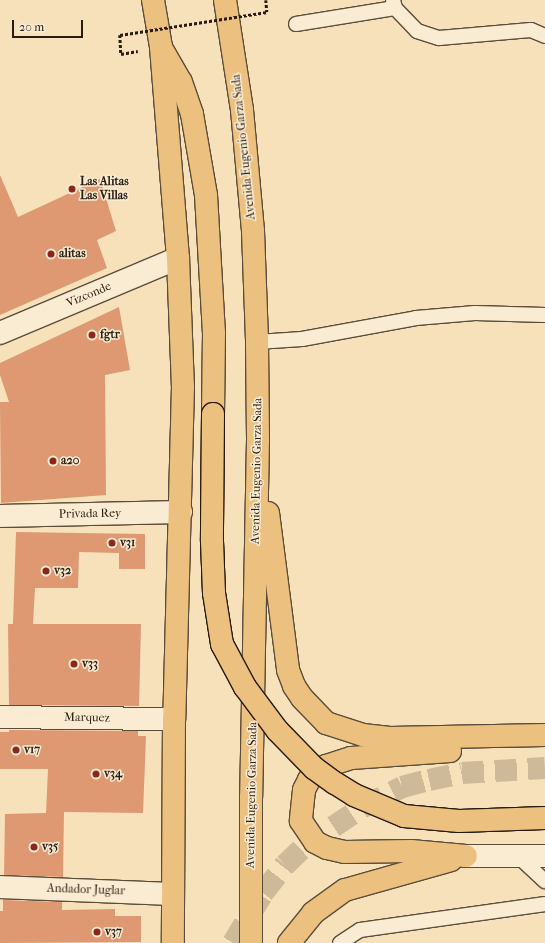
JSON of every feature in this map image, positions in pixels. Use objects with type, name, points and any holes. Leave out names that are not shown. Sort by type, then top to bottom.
[{"type":"highway","points":[[153,0],[161,47],[178,258],[183,386],[181,512],[174,719],[172,894],[173,943]]},
{"type":"highway","name":"Avenida Eugenio Garza Sada","points":[[225,0],[242,110],[254,231],[258,440],[251,797],[251,943]]},
{"type":"highway","points":[[161,47],[181,82],[192,114],[205,188],[214,333],[212,548],[214,593],[222,644],[245,687],[277,730],[314,768],[354,795],[404,816],[459,821],[545,818]]},
{"type":"highway","points":[[258,440],[288,670],[294,686],[310,709],[326,723],[363,735],[390,738],[515,737],[545,735]]},
{"type":"highway","points":[[466,856],[411,851],[344,852],[327,848],[315,842],[301,821],[304,790],[309,780],[326,766],[351,758],[476,749],[515,737]]},
{"type":"highway","points":[[289,943],[313,913],[345,890],[466,856]]},
{"type":"street","name":"Vizconde","points":[[0,333],[178,258]]},
{"type":"street","name":"Privada Rey","points":[[0,516],[181,512]]},
{"type":"street","name":"Marquez","points":[[0,717],[174,719]]},
{"type":"street","points":[[466,856],[520,858],[545,856]]},
{"type":"street","name":"Andador Juglar","points":[[0,887],[172,894]]},
{"type":"lane","points":[[296,24],[394,4],[417,31],[439,38],[531,30],[545,36]]},
{"type":"lane","points":[[257,342],[302,338],[416,318],[475,313],[545,315]]},
{"type":"lane","points":[[520,858],[545,881]]},
{"type":"lane","points":[[340,943],[360,930],[545,904]]},
{"type":"path","points":[[121,54],[120,35],[267,12],[266,0]]},
{"type":"building","name":"alitas","points":[[0,175],[18,217],[100,179],[116,231],[97,240],[107,268],[0,315]]},
{"type":"building","points":[[119,307],[130,370],[105,375],[106,495],[1,503],[0,402],[9,402],[0,375],[0,363]]},
{"type":"building","name":"v33","points":[[16,532],[145,534],[145,569],[119,569],[119,553],[79,552],[78,588],[35,588],[33,624],[141,624],[139,706],[9,705],[8,624],[13,624]]},
{"type":"building","points":[[9,730],[138,731],[138,736],[146,736],[143,813],[64,812],[63,877],[4,875],[5,814],[46,813],[48,769],[0,769],[0,732],[9,732]]},
{"type":"building","points":[[3,900],[62,902],[62,910],[115,909],[115,916],[141,916],[141,942],[0,943],[0,911],[3,911]]},
{"type":"tunnel","points":[[233,943],[263,893],[285,865],[306,845],[363,807],[402,787],[429,780],[462,773],[545,768]]},
{"type":"place","name":"Las Alitas Las Villas","points":[[72,189]]},
{"type":"place","name":"alitas","points":[[51,254]]},
{"type":"place","name":"fgtr","points":[[92,335]]},
{"type":"place","name":"a20","points":[[53,461]]},
{"type":"place","name":"v31","points":[[112,543]]},
{"type":"place","name":"v32","points":[[46,571]]},
{"type":"place","name":"v33","points":[[74,664]]},
{"type":"place","name":"v17","points":[[16,750]]},
{"type":"place","name":"v34","points":[[96,774]]},
{"type":"place","name":"v35","points":[[34,847]]},
{"type":"place","name":"v37","points":[[97,932]]}]
